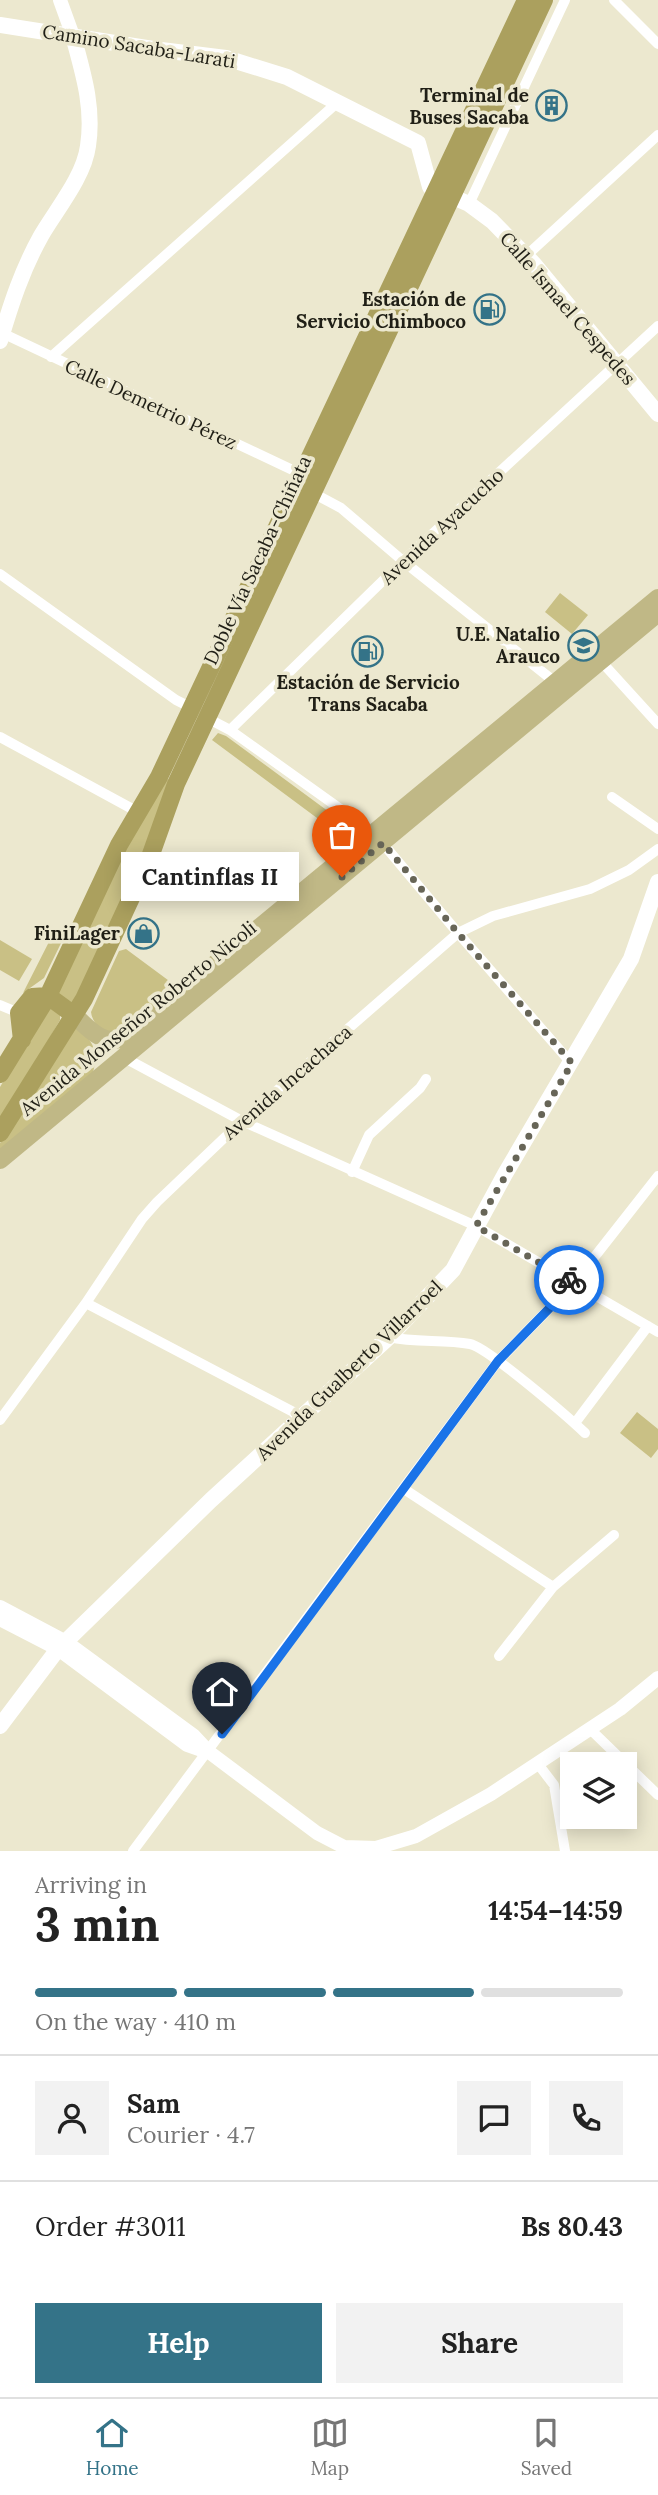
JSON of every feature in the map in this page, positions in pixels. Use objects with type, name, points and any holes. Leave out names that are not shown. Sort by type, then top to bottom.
[{"type":"highway","name":"Doble Vía Sacaba-Chiñata","points":[[0,1074],[48,996],[138,812],[200,713],[311,492],[526,0]]},
{"type":"highway","name":"Doble Vía Sacaba-Chiñata","points":[[0,1133],[74,1015],[114,936],[150,857],[200,713],[301,474],[544,0]]},
{"type":"highway","points":[[22,1040],[19,1013],[32,997],[48,996],[74,1015]]},
{"type":"main road","name":"Camino Sacaba-Larati","points":[[8,26],[226,58],[287,77],[418,143],[430,187],[443,194]]},
{"type":"main road","points":[[1,337],[20,277],[41,235],[72,189],[88,149],[90,100],[73,36]]},
{"type":"main road","name":"Calle Ismael Cespedes","points":[[443,194],[469,204],[492,221],[526,256],[658,414]]},
{"type":"main road","name":"Avenida Monseñor Roberto Nicoli","points":[[597,657],[658,598]]},
{"type":"main road","name":"Avenida Monseñor Roberto Nicoli","points":[[0,1160],[379,838],[597,657],[658,613]]},
{"type":"main road","name":"Avenida Monseñor Roberto Nicoli","points":[[74,1015],[95,1035],[111,1041],[128,1036],[379,838]]},
{"type":"main road","name":"Avenida Gualberto Villarroel","points":[[0,1726],[62,1646],[301,1416],[389,1337],[453,1270],[572,1063],[597,1014],[631,959],[658,882]]},
{"type":"main road","points":[[95,1035],[100,1058],[98,1078]]},
{"type":"street","points":[[60,0],[73,36]]},
{"type":"street","points":[[469,204],[565,0]]},
{"type":"street","points":[[614,0],[658,44]]},
{"type":"street","points":[[51,356],[338,102]]},
{"type":"street","points":[[526,256],[658,135]]},
{"type":"street","name":"Avenida Ayacucho","points":[[230,730],[404,562],[658,326]]},
{"type":"street","name":"Calle Demetrio Pérez","points":[[1,337],[51,356],[301,474]]},
{"type":"street","points":[[311,492],[341,508],[404,562],[561,687]]},
{"type":"street","points":[[0,574],[176,700],[230,730],[379,838],[572,1063]]},
{"type":"street","points":[[597,657],[658,724]]},
{"type":"street","points":[[0,737],[138,812]]},
{"type":"street","points":[[612,797],[658,829]]},
{"type":"street","name":"Avenida Incachaca","points":[[0,1420],[86,1303],[142,1219],[242,1121],[458,933],[493,916],[590,889],[629,870],[658,849]]},
{"type":"street","points":[[0,1005],[19,1013]]},
{"type":"street","points":[[123,1057],[242,1121],[476,1226],[653,1329],[575,1423]]},
{"type":"street","points":[[352,1172],[369,1135],[420,1088],[426,1079]]},
{"type":"street","points":[[133,1851],[498,1361],[574,1283],[658,1175]]},
{"type":"street","points":[[86,1303],[301,1416]]},
{"type":"street","points":[[389,1337],[473,1344],[498,1361],[585,1433]]},
{"type":"street","points":[[404,1489],[554,1587]]},
{"type":"street","points":[[499,1656],[554,1587],[614,1535]]},
{"type":"street","points":[[0,1607],[62,1646],[187,1745],[209,1752],[317,1833],[344,1847],[376,1848],[416,1836],[538,1764],[620,1709],[658,1678]]},
{"type":"street","points":[[0,1619],[62,1646]]},
{"type":"street","points":[[590,1729],[658,1794]]},
{"type":"street","points":[[538,1764],[554,1785],[565,1851]]},
{"type":"shaded area","points":[[560,593],[588,615],[572,634],[545,612]]},
{"type":"shaded area","points":[[218,733],[226,736],[359,834],[348,841],[212,740]]},
{"type":"shaded area","points":[[166,779],[170,780],[144,857],[73,1007],[56,993],[121,854]]},
{"type":"shaded area","points":[[54,932],[64,937],[44,978],[23,993]]},
{"type":"shaded area","points":[[0,940],[32,959],[19,981],[0,970]]},
{"type":"shaded area","points":[[126,949],[176,986],[121,1031],[110,1031],[94,1022],[91,1012],[119,951]]},
{"type":"shaded area","points":[[51,1002],[60,1013],[60,1020],[0,1124],[0,1087]]},
{"type":"shaded area","points":[[76,1025],[87,1036],[95,1053],[92,1075],[0,1151],[0,1143]]},
{"type":"shaded area","points":[[637,1412],[658,1429],[658,1449],[651,1458],[620,1433]]},
{"type":"way so far","points":[[342,877],[383,843],[572,1063],[476,1226],[569,1280]]},
{"type":"place","name":"Terminal de Buses Sacaba","points":[[552,106]]},
{"type":"place","name":"Estación de Servicio Chimboco","points":[[489,310]]},
{"type":"place","name":"U.E. Natalio Arauco","points":[[583,645]]},
{"type":"place","name":"Estación de Servicio Trans Sacaba","points":[[368,651]]},
{"type":"place","name":"Cantinflas II","points":[[342,877]]},
{"type":"place","name":"FiniLager","points":[[143,933]]},
{"type":"route","points":[[222,1734],[498,1361],[574,1283],[569,1280]]}]
